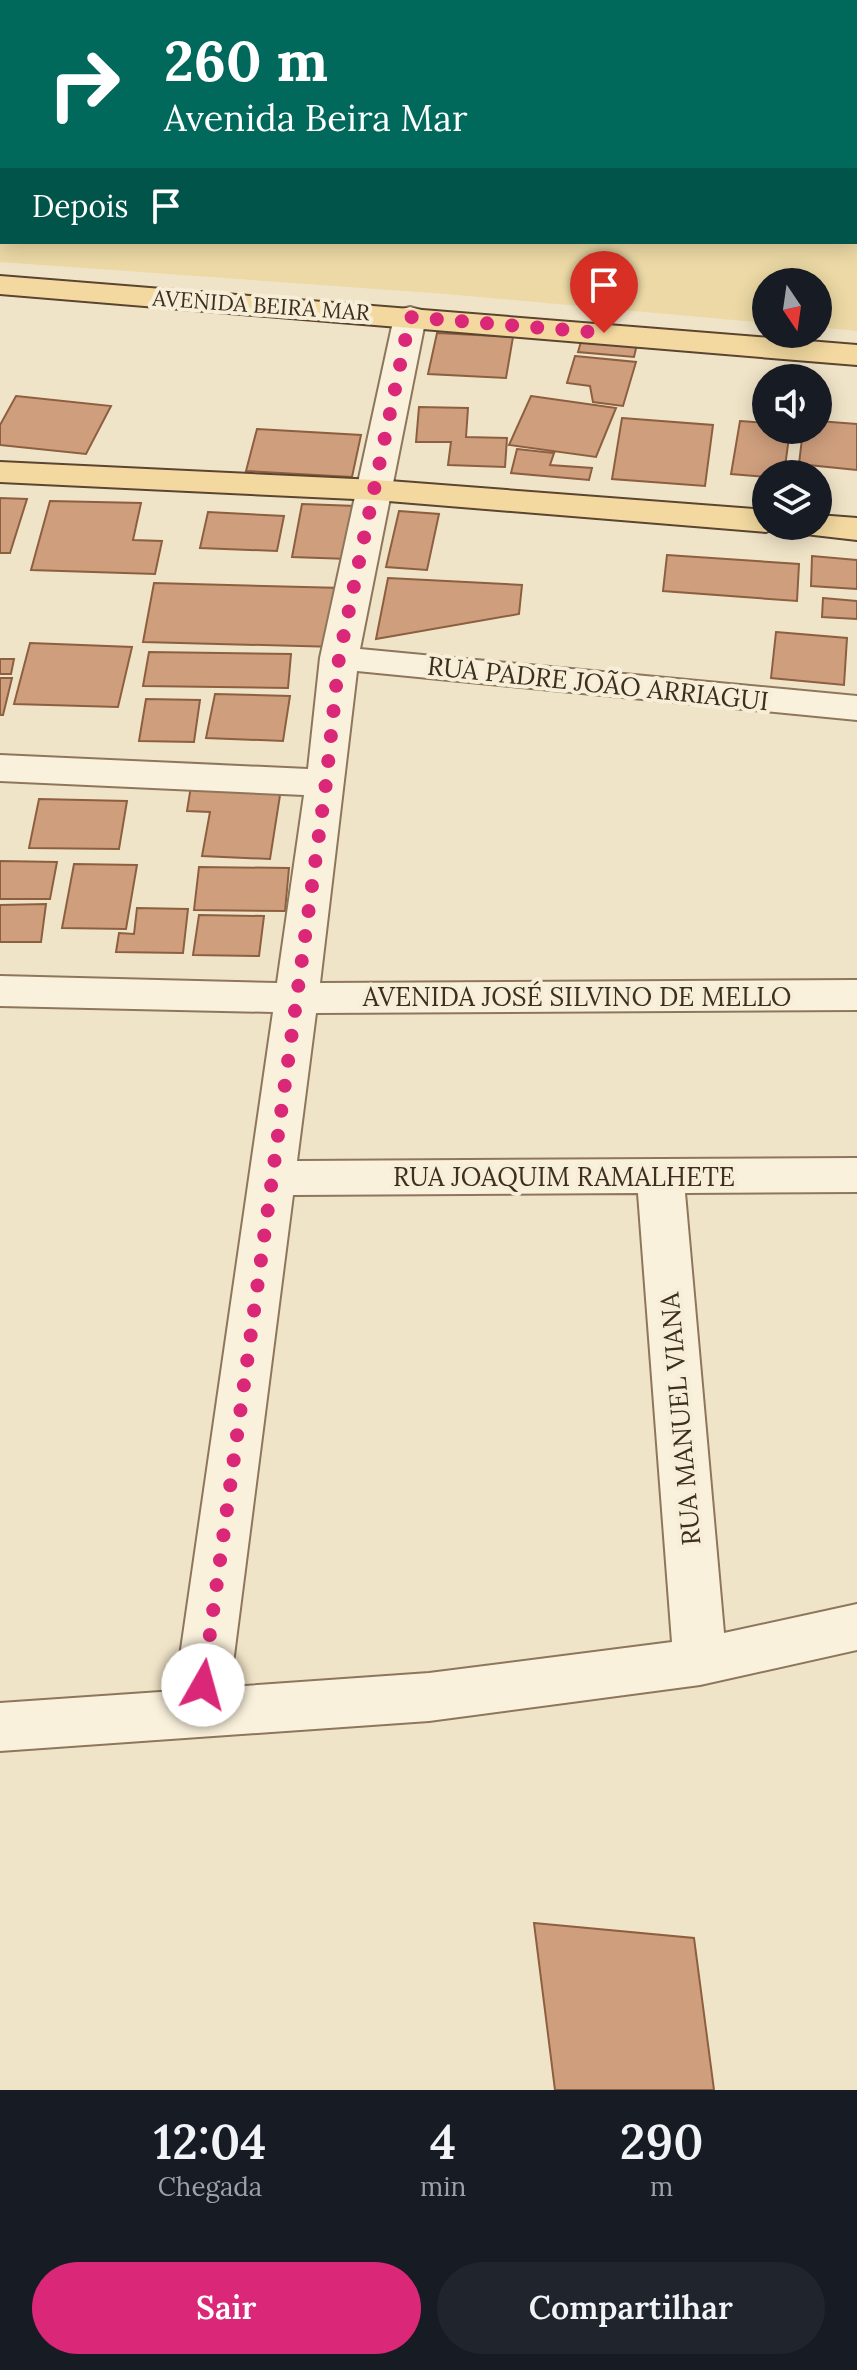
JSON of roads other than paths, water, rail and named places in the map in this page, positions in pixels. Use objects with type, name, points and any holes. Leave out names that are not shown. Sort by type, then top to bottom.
[{"type":"main road","name":"AVENIDA BEIRA MAR","points":[[0,285],[857,355]]},
{"type":"main road","points":[[0,472],[376,490],[752,520]]},
{"type":"main road","points":[[832,527],[857,529]]},
{"type":"street","points":[[199,1715],[270,1178],[298,998],[339,658],[410,317]]},
{"type":"street","name":"RUA PADRE JOÃO ARRIAGUI","points":[[339,658],[857,708]]},
{"type":"street","points":[[0,768],[326,783]]},
{"type":"street","name":"AVENIDA JOSÉ SILVINO DE MELLO","points":[[0,991],[298,998],[857,995]]},
{"type":"street","name":"RUA JOAQUIM RAMALHETE","points":[[270,1178],[857,1175]]},
{"type":"street","name":"RUA MANUEL VIANA","points":[[660,1176],[700,1662]]},
{"type":"street","points":[[0,1727],[429,1697],[700,1662],[857,1627]]}]
